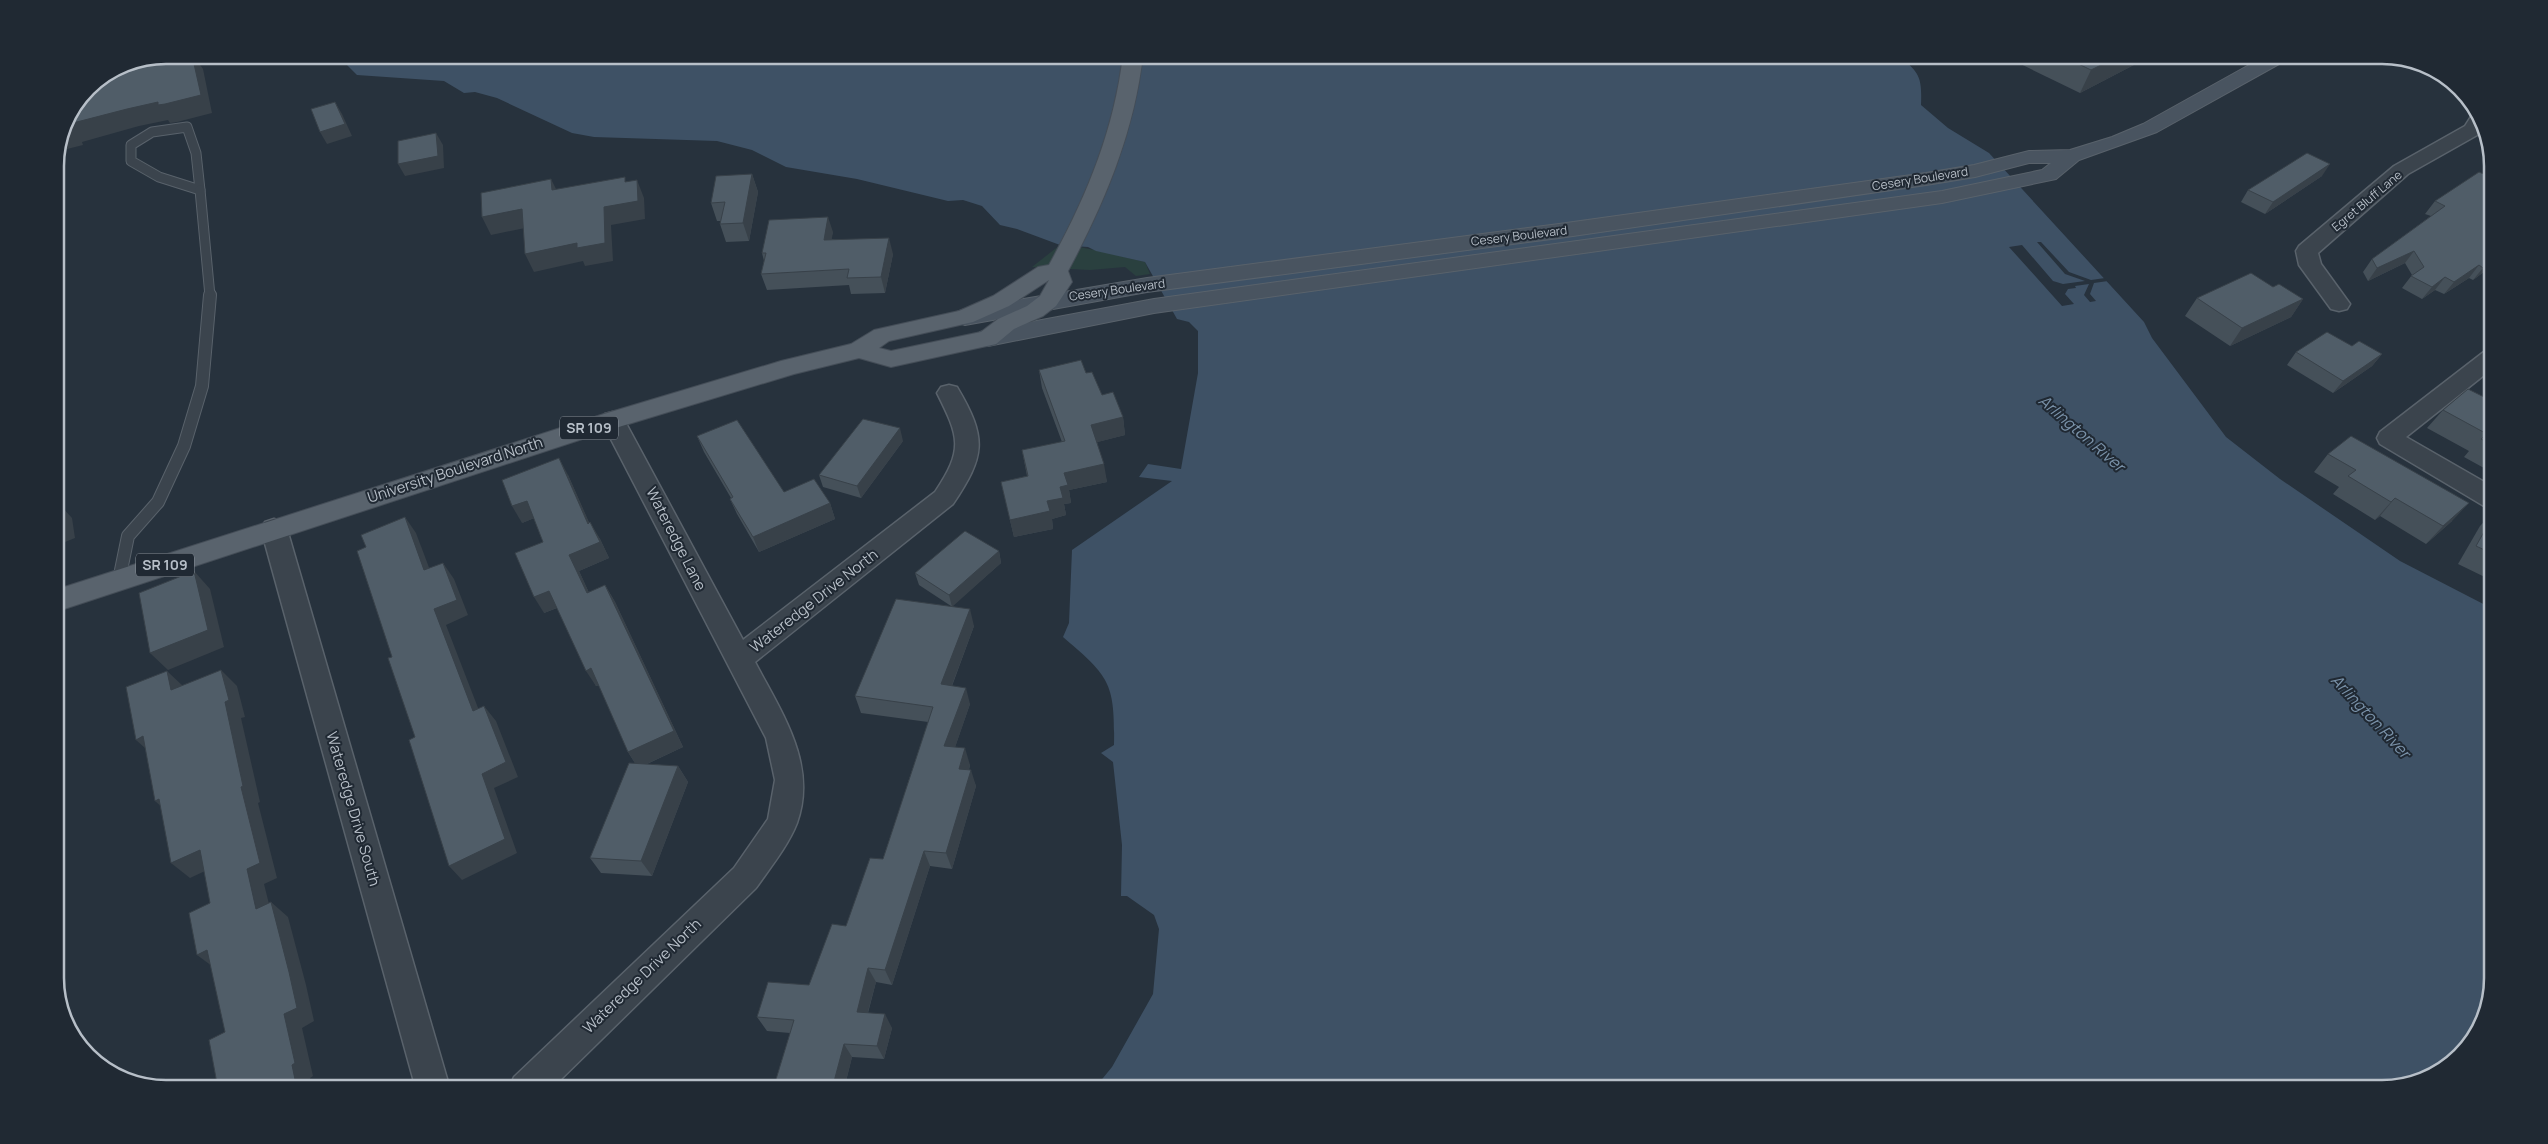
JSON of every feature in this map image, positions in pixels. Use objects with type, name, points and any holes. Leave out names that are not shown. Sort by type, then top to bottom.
[{"type":"main road","points":[[988,338],[1006,324],[1035,311],[1048,301],[1061,282],[1057,270],[1092,207],[1111,159],[1131,82],[1132,64]]},
{"type":"main road","name":"Cesery Boulevard","points":[[988,338],[1151,296],[1559,231],[1975,171],[2029,157],[2072,156],[2150,128],[2259,64]]},
{"type":"main road","name":"Cesery Boulevard","points":[[965,316],[1048,301],[1151,296],[1832,214],[1942,197],[2049,175],[2072,156]]},
{"type":"main road","name":"University Boulevard North","points":[[64,598],[613,420],[790,368],[859,350],[882,335],[965,316],[1018,291],[1046,272],[1057,270]]},
{"type":"main road","name":"SR 109","points":[[859,350],[891,360],[988,338]]},
{"type":"street","name":"Egret Bluff Lane","points":[[2339,304],[2310,265],[2307,251],[2401,170],[2472,130],[2476,124]]},
{"type":"street","points":[[2484,363],[2389,438],[2484,494]]},
{"type":"street","name":"Wateredge Drive North","points":[[535,1080],[745,878],[766,849],[782,822],[790,780],[787,760],[780,737],[739,659],[944,498],[963,470],[970,449],[966,428],[949,393]]},
{"type":"street","name":"Wateredge Lane","points":[[613,420],[739,659]]},
{"type":"street","name":"Wateredge Drive South","points":[[274,529],[430,1080]]},
{"type":"lane","points":[[119,580],[128,536],[158,502],[184,446],[202,386],[210,293],[200,190],[196,152],[187,126],[152,132],[131,145],[131,160],[159,177],[200,190]]},
{"type":"green space","points":[[1060,245],[1092,249],[1145,262],[1150,274],[1136,276],[1125,267],[1090,270],[1032,267]]},
{"type":"water","name":"Arlington River","points":[[346,64],[1909,64],[1915,71],[1920,82],[1921,105],[1948,128],[1989,153],[2144,322],[2152,338],[2226,437],[2280,479],[2400,561],[2484,604],[2484,979],[2477,1017],[2459,1046],[2439,1063],[2428,1070],[2409,1077],[2383,1080],[1101,1080],[1112,1067],[1153,994],[1159,929],[1154,915],[1127,896],[1121,896],[1122,845],[1113,762],[1101,753],[1114,745],[1111,694],[1100,672],[1063,637],[1069,623],[1072,550],[1172,481],[1139,477],[1148,464],[1181,469],[1198,373],[1198,331],[1189,322],[1177,319],[1145,262],[1096,251],[1088,247],[1060,245],[1017,229],[1000,225],[982,206],[963,200],[948,201],[857,179],[786,167],[752,150],[717,141],[594,137],[572,133],[497,98],[475,92],[464,93],[444,81],[357,75]]},
{"type":"pier","points":[[2037,242],[2041,242],[2069,272],[2091,280],[2105,278],[2108,281],[2094,283],[2090,294],[2096,301],[2090,302],[2084,295],[2089,284],[2075,286],[2076,288],[2068,289],[2065,294],[2074,304],[2062,306],[2009,247],[2022,245],[2053,281],[2063,284],[2085,281],[2065,274]]},
{"type":"building","points":[[194,64],[201,95],[165,104],[158,105],[158,102],[73,123],[89,98],[98,89],[127,71],[152,65]]},
{"type":"building","points":[[2079,64],[2103,64],[2091,70]]},
{"type":"building","points":[[335,102],[345,124],[320,132],[311,109]]},
{"type":"building","points":[[436,133],[438,156],[398,164],[398,141]]},
{"type":"building","points":[[2307,153],[2330,164],[2273,202],[2248,190]]},
{"type":"building","points":[[2479,172],[2484,174],[2484,267],[2479,265],[2454,282],[2445,277],[2432,287],[2411,276],[2424,267],[2414,251],[2377,268],[2372,259],[2445,206],[2435,201]]},
{"type":"building","points":[[752,174],[743,223],[720,224],[725,202],[711,203],[716,176]]},
{"type":"building","points":[[625,177],[625,182],[637,180],[638,201],[604,207],[605,243],[577,248],[577,243],[525,254],[522,209],[482,217],[481,193],[551,179],[552,190]]},
{"type":"building","points":[[828,217],[824,240],[889,238],[881,277],[847,278],[849,269],[761,274],[766,253],[762,253],[769,220]]},
{"type":"building","points":[[2251,273],[2273,287],[2279,284],[2303,299],[2242,328],[2197,298]]},
{"type":"building","points":[[2327,332],[2352,346],[2359,341],[2382,354],[2343,381],[2296,352]]},
{"type":"building","points":[[1081,360],[1086,373],[1092,372],[1102,395],[1113,392],[1123,417],[1091,425],[1104,464],[1064,473],[1068,485],[1060,487],[1063,498],[1047,501],[1050,511],[1010,520],[1001,482],[1028,476],[1022,450],[1065,441],[1039,370]]},
{"type":"building","points":[[2468,389],[2484,397],[2484,432],[2443,410]]},
{"type":"building","points":[[863,419],[900,428],[857,486],[819,475]]},
{"type":"building","points":[[737,420],[784,492],[814,479],[830,503],[753,537],[730,499],[733,497],[697,436]]},
{"type":"building","points":[[2351,436],[2469,503],[2443,526],[2395,498],[2391,502],[2348,476],[2356,470],[2328,454]]},
{"type":"building","points":[[559,458],[588,524],[590,522],[600,542],[569,555],[587,593],[605,585],[674,731],[628,752],[591,668],[586,671],[549,591],[534,597],[515,553],[543,542],[527,501],[512,506],[502,480]]},
{"type":"building","points":[[405,517],[424,570],[443,563],[457,600],[434,609],[473,711],[484,706],[506,762],[482,774],[505,839],[449,866],[409,740],[415,737],[388,658],[392,657],[357,551],[366,547],[361,535]]},
{"type":"building","points":[[965,531],[999,551],[949,595],[915,573]]},
{"type":"building","points":[[2484,532],[2484,550],[2476,546]]},
{"type":"building","points":[[194,571],[208,630],[150,653],[139,593]]},
{"type":"building","points":[[896,599],[970,609],[941,684],[966,688],[944,746],[965,748],[959,769],[971,770],[946,853],[924,851],[885,970],[868,968],[857,1012],[885,1014],[877,1046],[844,1044],[834,1080],[776,1080],[794,1020],[757,1017],[768,982],[809,985],[832,924],[846,926],[870,858],[883,859],[933,707],[855,696]]},
{"type":"building","points":[[221,670],[229,700],[225,702],[243,786],[241,787],[260,863],[247,869],[256,909],[271,902],[297,1008],[284,1014],[295,1063],[292,1065],[295,1080],[216,1080],[209,1040],[225,1032],[207,950],[197,955],[189,913],[210,903],[200,850],[171,863],[159,799],[155,801],[143,736],[136,740],[126,687],[167,671],[171,690]]},
{"type":"building","points":[[629,763],[678,766],[641,861],[590,858]]}]
